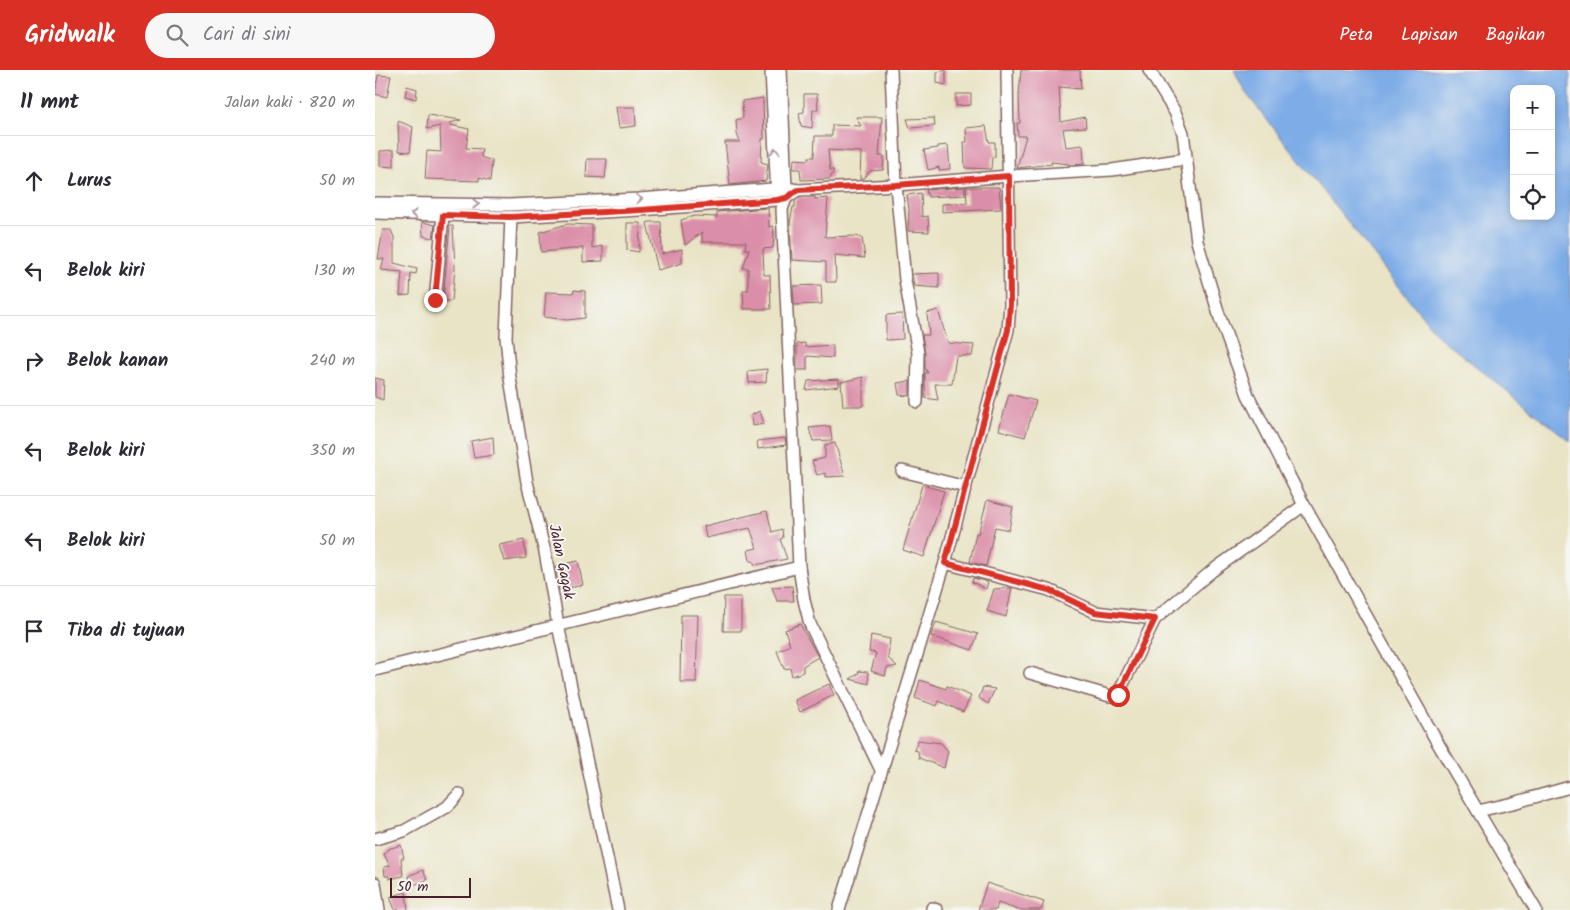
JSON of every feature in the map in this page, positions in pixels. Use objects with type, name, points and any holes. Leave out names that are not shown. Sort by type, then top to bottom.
[{"type":"street","points":[[771,70],[784,196]]},
{"type":"street","points":[[781,70],[784,196],[799,567],[803,600],[810,624],[881,770]]},
{"type":"street","points":[[891,70],[896,185],[905,280],[918,353],[917,402]]},
{"type":"street","points":[[839,910],[945,563],[1008,330],[1010,304],[1007,70]]},
{"type":"street","points":[[1149,70],[1175,112],[1183,133],[1197,241],[1220,318],[1248,395],[1304,505],[1436,740],[1536,910]]},
{"type":"street","points":[[375,212],[511,217],[641,210],[896,185],[1113,170],[1185,159]]},
{"type":"street","points":[[375,203],[509,205],[639,199],[784,196]]},
{"type":"street","points":[[435,300],[443,215]]},
{"type":"street","name":"Jalan Gagak","points":[[511,217],[506,337],[510,378],[527,482],[545,552],[558,625],[618,910]]},
{"type":"street","points":[[902,471],[906,474],[966,487]]},
{"type":"street","points":[[1031,672],[1110,696],[1117,696],[1155,619],[1212,571],[1304,505]]},
{"type":"street","points":[[945,563],[1049,590],[1095,612],[1155,619]]},
{"type":"street","points":[[375,670],[799,567]]},
{"type":"street","points":[[1478,811],[1570,787]]},
{"type":"street","points":[[375,838],[403,831],[447,807],[459,794]]},
{"type":"street","points":[[375,883],[379,910]]},
{"type":"water","points":[[1234,70],[1570,70],[1570,441],[1438,336],[1245,92]]},
{"type":"building","points":[[946,70],[946,85],[937,83],[937,72]]},
{"type":"building","points":[[1021,70],[1080,70],[1081,89],[1059,87],[1061,122],[1085,117],[1086,127],[1063,129],[1066,147],[1083,145],[1084,164],[1069,165],[1051,162],[1052,164],[1017,168],[1026,136],[1018,136],[1017,123],[1020,123],[1019,95]]},
{"type":"building","points":[[378,75],[391,76],[387,97],[375,94]]},
{"type":"building","points":[[407,86],[417,89],[416,99],[405,96]]},
{"type":"building","points":[[804,94],[817,94],[818,110],[813,110],[812,128],[801,126],[799,113],[804,112]]},
{"type":"building","points":[[956,94],[971,94],[971,105],[956,106]]},
{"type":"building","points":[[763,98],[764,139],[762,139],[761,162],[768,164],[766,181],[730,185],[725,142],[740,142],[737,134],[736,120],[743,118],[742,101]]},
{"type":"building","points":[[616,107],[635,107],[636,126],[619,128]]},
{"type":"building","points":[[428,115],[461,120],[450,123],[450,125],[469,129],[466,148],[482,149],[481,157],[492,161],[490,181],[479,178],[479,181],[425,179],[427,151],[441,152],[440,126],[427,129]]},
{"type":"building","points":[[856,117],[882,117],[879,156],[884,156],[883,170],[870,171],[864,179],[860,179],[861,152],[828,150],[830,170],[834,170],[830,179],[801,180],[800,169],[793,169],[794,159],[808,160],[809,157],[814,157],[815,136],[832,136],[832,125],[861,126]]},
{"type":"building","points":[[934,118],[935,126],[910,128],[907,119]]},
{"type":"building","points":[[398,121],[413,127],[410,152],[399,151]]},
{"type":"building","points":[[986,126],[989,142],[995,142],[995,157],[992,157],[991,169],[965,168],[964,142],[967,142],[966,128]]},
{"type":"building","points":[[948,145],[950,169],[939,170],[939,167],[928,170],[924,150]]},
{"type":"building","points":[[394,150],[394,167],[380,166],[380,151]]},
{"type":"building","points":[[587,159],[607,159],[605,178],[586,177]]},
{"type":"building","points":[[965,187],[965,195],[928,197],[926,190]]},
{"type":"building","points":[[966,187],[999,187],[1001,209],[942,212],[942,204],[967,203]]},
{"type":"building","points":[[921,193],[922,217],[928,216],[929,232],[908,231],[909,209],[907,195]]},
{"type":"building","points":[[800,197],[828,198],[825,237],[856,236],[862,238],[865,258],[835,255],[836,282],[826,282],[826,262],[792,260],[790,223],[795,201]]},
{"type":"building","points":[[768,208],[769,227],[773,226],[773,248],[763,249],[764,275],[770,275],[771,309],[744,309],[743,290],[748,290],[748,268],[743,268],[749,249],[745,249],[746,242],[702,242],[702,232],[685,245],[681,220],[695,216],[717,217],[717,212]]},
{"type":"building","points":[[422,222],[435,225],[433,238],[423,236]]},
{"type":"building","points":[[661,222],[662,254],[682,249],[682,263],[658,270],[647,223]]},
{"type":"building","points":[[627,223],[640,223],[639,252],[627,250]]},
{"type":"building","points":[[567,224],[592,225],[592,248],[603,246],[603,261],[583,262],[583,248],[541,252],[540,232]]},
{"type":"building","points":[[450,226],[453,226],[455,269],[452,301],[443,301]]},
{"type":"building","points":[[383,230],[391,230],[394,237],[394,263],[417,269],[416,274],[411,273],[410,295],[400,296],[402,272],[381,270],[384,259],[378,259]]},
{"type":"building","points":[[939,273],[939,288],[914,286],[912,274]]},
{"type":"building","points":[[821,285],[822,304],[794,305],[793,286]]},
{"type":"building","points":[[574,290],[585,291],[585,318],[567,320],[544,317],[546,292],[573,293]]},
{"type":"building","points":[[938,310],[948,343],[974,345],[972,356],[956,356],[952,384],[935,384],[938,400],[925,398],[925,373],[928,373],[925,368],[922,335],[929,335],[927,313]]},
{"type":"building","points":[[902,314],[903,339],[886,340],[886,315]]},
{"type":"building","points":[[805,343],[805,347],[833,345],[833,358],[807,356],[807,370],[797,370],[797,344]]},
{"type":"building","points":[[767,369],[766,382],[749,383],[748,371]]},
{"type":"building","points":[[863,377],[863,406],[843,406],[841,382]]},
{"type":"building","points":[[375,378],[384,380],[383,400],[375,397]]},
{"type":"building","points":[[839,379],[839,386],[806,390],[808,381]]},
{"type":"building","points":[[910,381],[910,396],[899,395],[897,383]]},
{"type":"building","points":[[1009,394],[1036,401],[1025,437],[999,430]]},
{"type":"building","points":[[760,411],[764,424],[752,426],[751,415]]},
{"type":"building","points":[[830,426],[832,440],[813,441],[809,428]]},
{"type":"building","points":[[493,437],[494,455],[474,458],[471,441]]},
{"type":"building","points":[[785,438],[786,445],[758,449],[757,441]]},
{"type":"building","points":[[835,443],[845,476],[826,477],[825,473],[817,475],[812,461],[825,458],[825,445]]},
{"type":"building","points":[[922,485],[944,491],[924,557],[903,550]]},
{"type":"building","points":[[987,500],[1013,507],[1009,530],[995,527],[986,566],[970,562],[976,533],[978,534]]},
{"type":"building","points":[[767,511],[772,532],[782,529],[783,538],[780,539],[787,559],[755,565],[753,561],[750,561],[748,550],[757,548],[750,528],[706,538],[704,526]]},
{"type":"building","points":[[524,540],[526,558],[504,561],[499,545]]},
{"type":"building","points":[[578,561],[583,585],[559,590],[555,566]]},
{"type":"building","points":[[973,578],[988,582],[986,589],[972,582]]},
{"type":"building","points":[[792,586],[794,601],[777,601],[772,587]]},
{"type":"building","points":[[1012,588],[1006,617],[987,611],[994,589]]},
{"type":"building","points":[[724,597],[741,597],[741,631],[723,631]]},
{"type":"building","points":[[681,615],[698,615],[696,682],[680,682]]},
{"type":"building","points":[[936,622],[978,634],[972,650],[931,636]]},
{"type":"building","points":[[800,624],[818,657],[803,666],[803,672],[792,676],[790,668],[784,669],[777,651],[790,645],[785,630]]},
{"type":"building","points":[[871,635],[890,639],[888,658],[897,666],[887,668],[885,676],[871,671],[876,653],[869,652]]},
{"type":"building","points":[[859,671],[868,672],[869,684],[850,679],[858,674]]},
{"type":"building","points":[[920,680],[946,689],[947,686],[971,696],[963,712],[939,701],[937,706],[915,698]]},
{"type":"building","points":[[829,684],[834,695],[800,712],[795,700]]},
{"type":"building","points":[[983,687],[995,689],[988,704],[979,698]]},
{"type":"building","points":[[918,740],[941,743],[948,751],[944,768],[919,758],[918,751],[914,750]]},
{"type":"building","points":[[401,845],[404,858],[401,858],[403,876],[389,879],[389,876],[385,876],[384,867],[390,866],[384,854],[388,849]]},
{"type":"building","points":[[423,870],[427,880],[413,885],[408,876]]},
{"type":"building","points":[[987,883],[1044,902],[1041,910],[1018,910],[998,903],[996,910],[978,910]]},
{"type":"building","points":[[406,892],[408,910],[395,910],[390,897]]},
{"type":"route","points":[[435,300],[443,215],[511,217],[641,210],[777,200],[786,198],[798,190],[1009,176],[1010,304],[1008,330],[945,563],[1049,590],[1095,612],[1155,619],[1118,695]]}]
